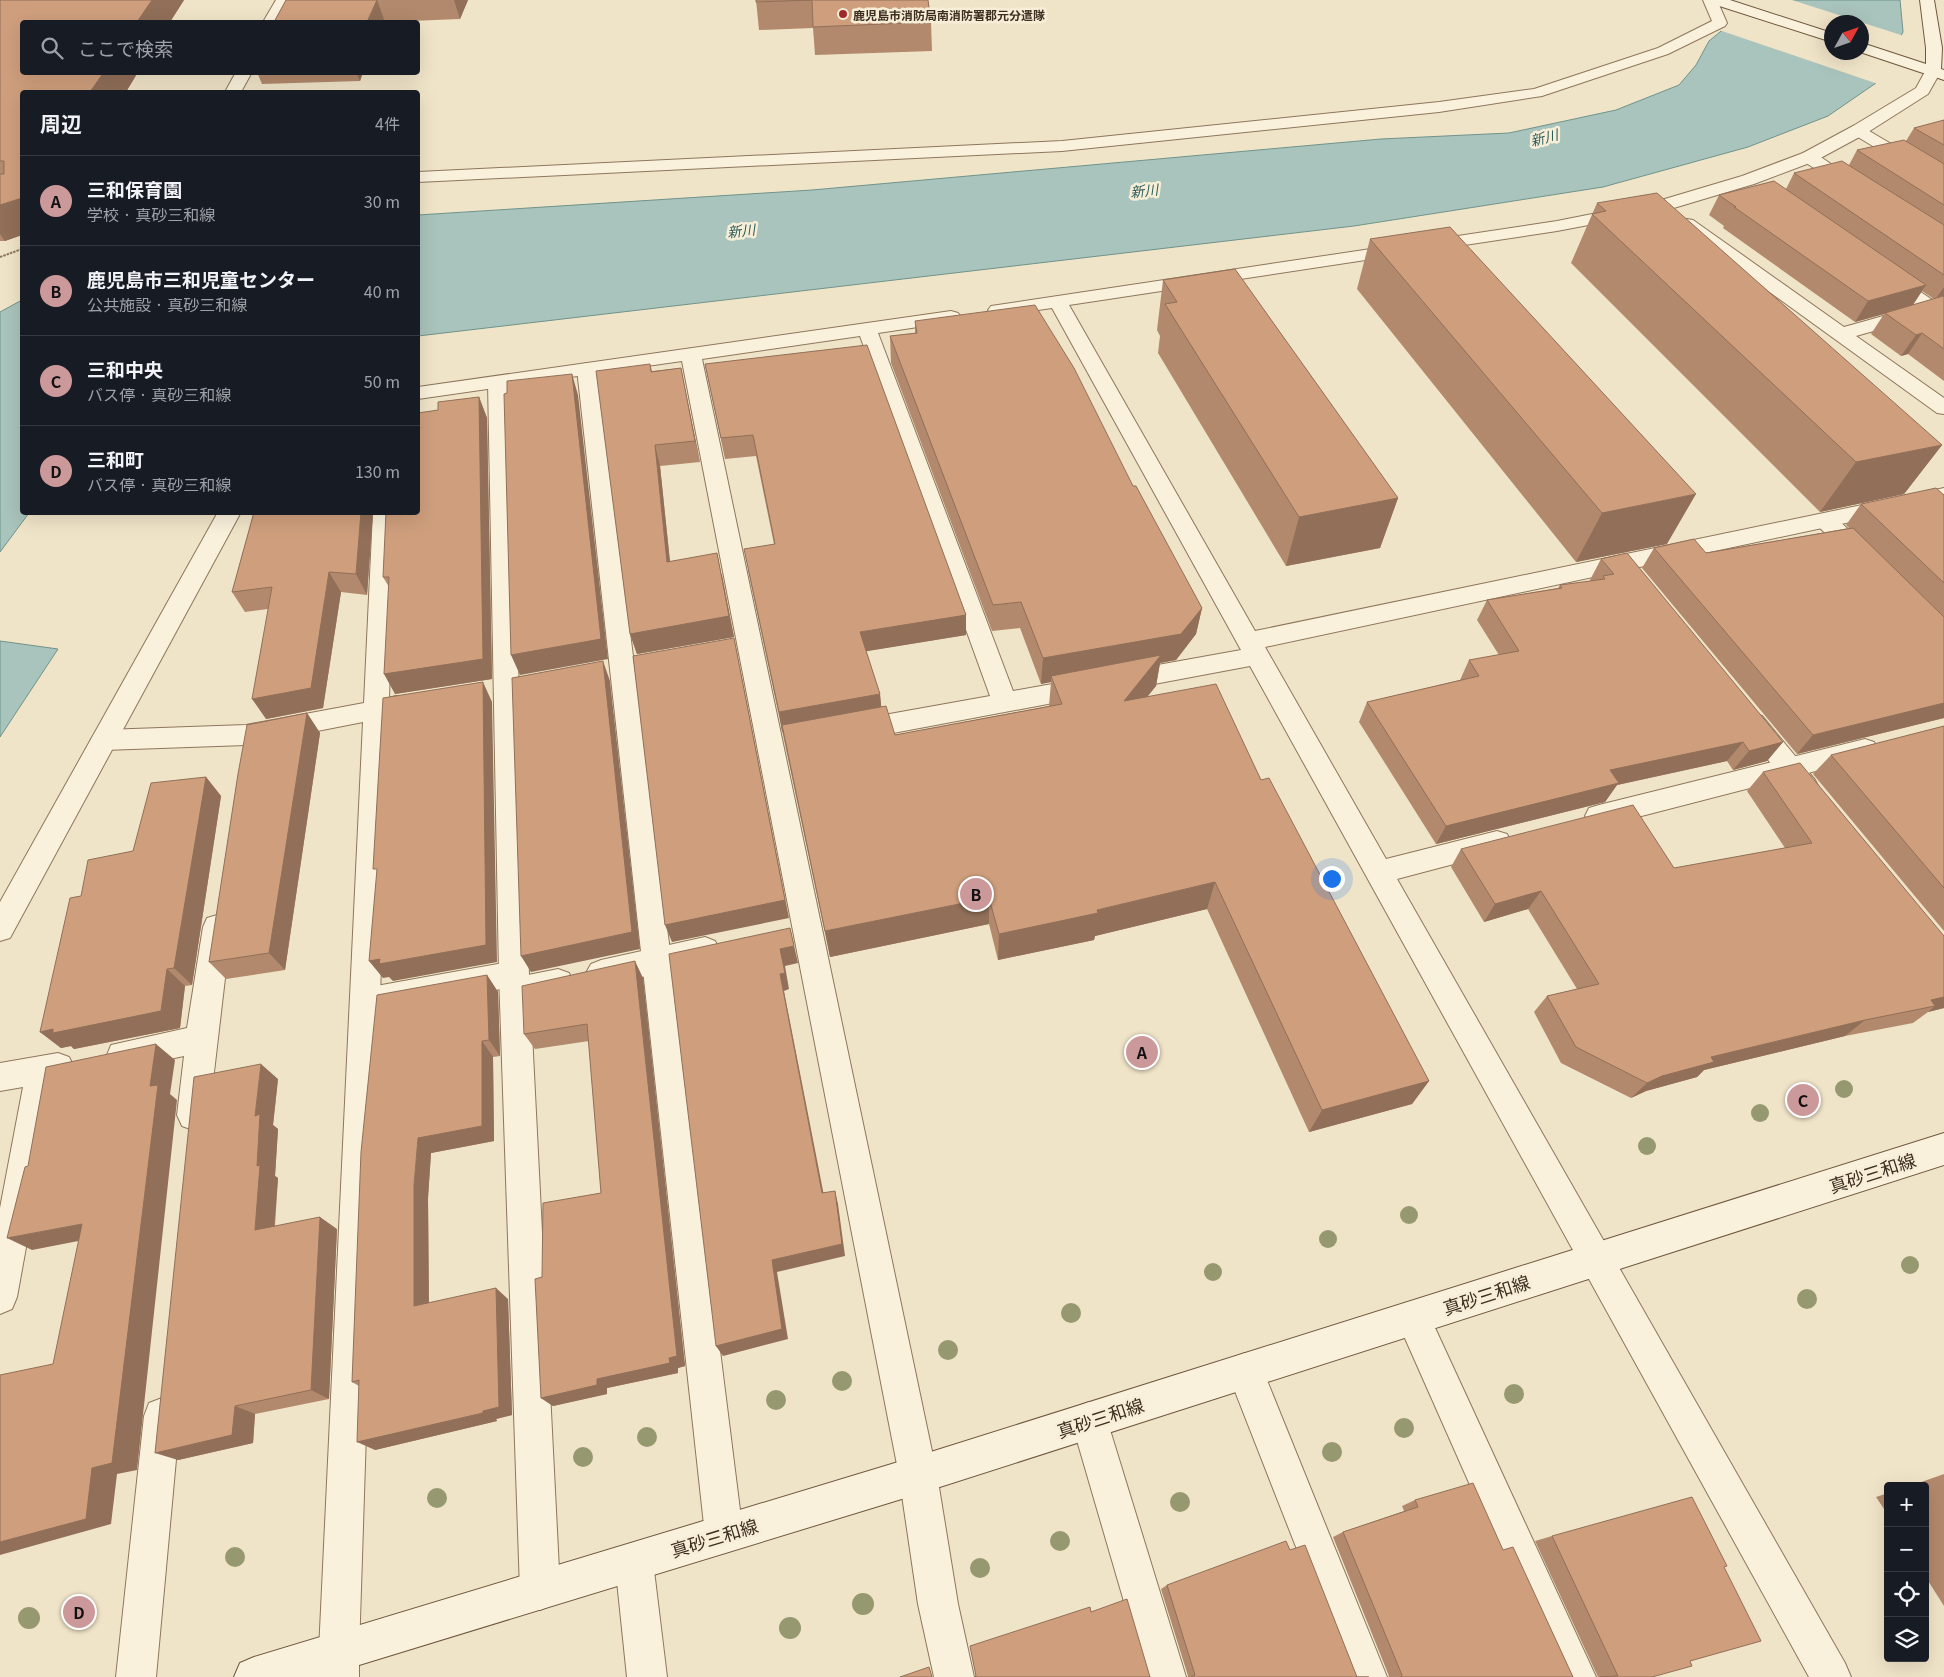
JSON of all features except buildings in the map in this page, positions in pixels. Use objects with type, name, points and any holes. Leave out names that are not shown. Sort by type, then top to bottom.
[{"type":"street","points":[[271,20],[283,0]]},
{"type":"street","points":[[420,177],[1062,146],[1439,107],[1536,93],[1663,51],[1720,23],[1710,0]]},
{"type":"street","points":[[1715,0],[1824,35]]},
{"type":"street","points":[[1927,0],[1938,73]]},
{"type":"street","points":[[1869,50],[1938,73]]},
{"type":"street","points":[[420,393],[1058,302],[1557,226],[1661,206],[1748,180],[1809,158],[1922,91],[1938,73]]},
{"type":"street","points":[[234,90],[242,75]]},
{"type":"street","points":[[1859,130],[1944,182]]},
{"type":"street","points":[[1809,158],[1869,196]]},
{"type":"street","points":[[1748,180],[1765,192]]},
{"type":"street","points":[[1661,206],[1944,408]]},
{"type":"street","points":[[1875,270],[1940,310]]},
{"type":"street","points":[[1058,302],[1831,1677]]},
{"type":"street","points":[[1841,334],[1940,310]]},
{"type":"street","points":[[867,329],[1005,703]]},
{"type":"street","points":[[691,354],[740,647],[780,744],[807,928],[918,1475],[938,1604],[954,1677]]},
{"type":"street","points":[[587,369],[724,1534]]},
{"type":"street","points":[[498,382],[508,688],[514,983],[540,1590]]},
{"type":"street","points":[[829,735],[1005,703],[1622,563],[1944,496]]},
{"type":"street","points":[[0,929],[228,515]]},
{"type":"street","points":[[339,1664],[384,515]]},
{"type":"street","points":[[1826,521],[1875,569]]},
{"type":"street","points":[[1622,563],[1640,586]]},
{"type":"street","points":[[104,740],[243,750],[377,709],[417,702]]},
{"type":"street","points":[[1740,707],[1820,806]]},
{"type":"street","points":[[1579,821],[1886,744]]},
{"type":"street","points":[[1379,872],[1522,836]]},
{"type":"street","points":[[190,1148],[201,1039],[221,902]]},
{"type":"street","points":[[779,934],[807,928]]},
{"type":"street","points":[[365,1001],[514,983],[657,961],[732,944]]},
{"type":"street","points":[[0,1076],[42,1071],[201,1039]]},
{"type":"street","points":[[0,1297],[42,1071]]},
{"type":"street","name":"真砂三和線","points":[[254,1677],[339,1664],[540,1590],[918,1475],[1944,1149]]},
{"type":"street","points":[[1413,1318],[1576,1677]]},
{"type":"street","points":[[1245,1371],[1367,1677]]},
{"type":"street","points":[[136,1677],[165,1387]]},
{"type":"street","points":[[1089,1420],[1166,1677]]},
{"type":"street","points":[[634,1562],[647,1677]]},
{"type":"path","points":[[0,257],[20,250]]},
{"type":"water","name":"新川","points":[[1759,0],[1900,0],[1903,32],[1876,83],[1828,116],[1748,147],[1603,187],[1354,226],[420,336],[420,215],[812,190],[1381,139],[1509,133],[1616,110],[1679,85],[1696,65],[1709,41]]},
{"type":"water","points":[[20,301],[20,515],[28,515],[0,552],[0,312]]},
{"type":"water","points":[[0,641],[58,649],[0,737]]},
{"type":"pier","points":[[1755,0],[1792,0],[1838,15],[1824,15],[1824,60],[1869,60],[1869,24],[1904,36],[1878,84],[1719,30]]},
{"type":"place","name":"鹿児島市消防局南消防署郡元分遣隊","points":[[843,14]]},
{"type":"place","name":"鹿児島市三和児童センター","points":[[976,894]]},
{"type":"place","name":"三和保育園","points":[[1142,1052]]},
{"type":"place","name":"三和中央","points":[[1803,1100]]},
{"type":"place","name":"三和町","points":[[79,1612]]}]
